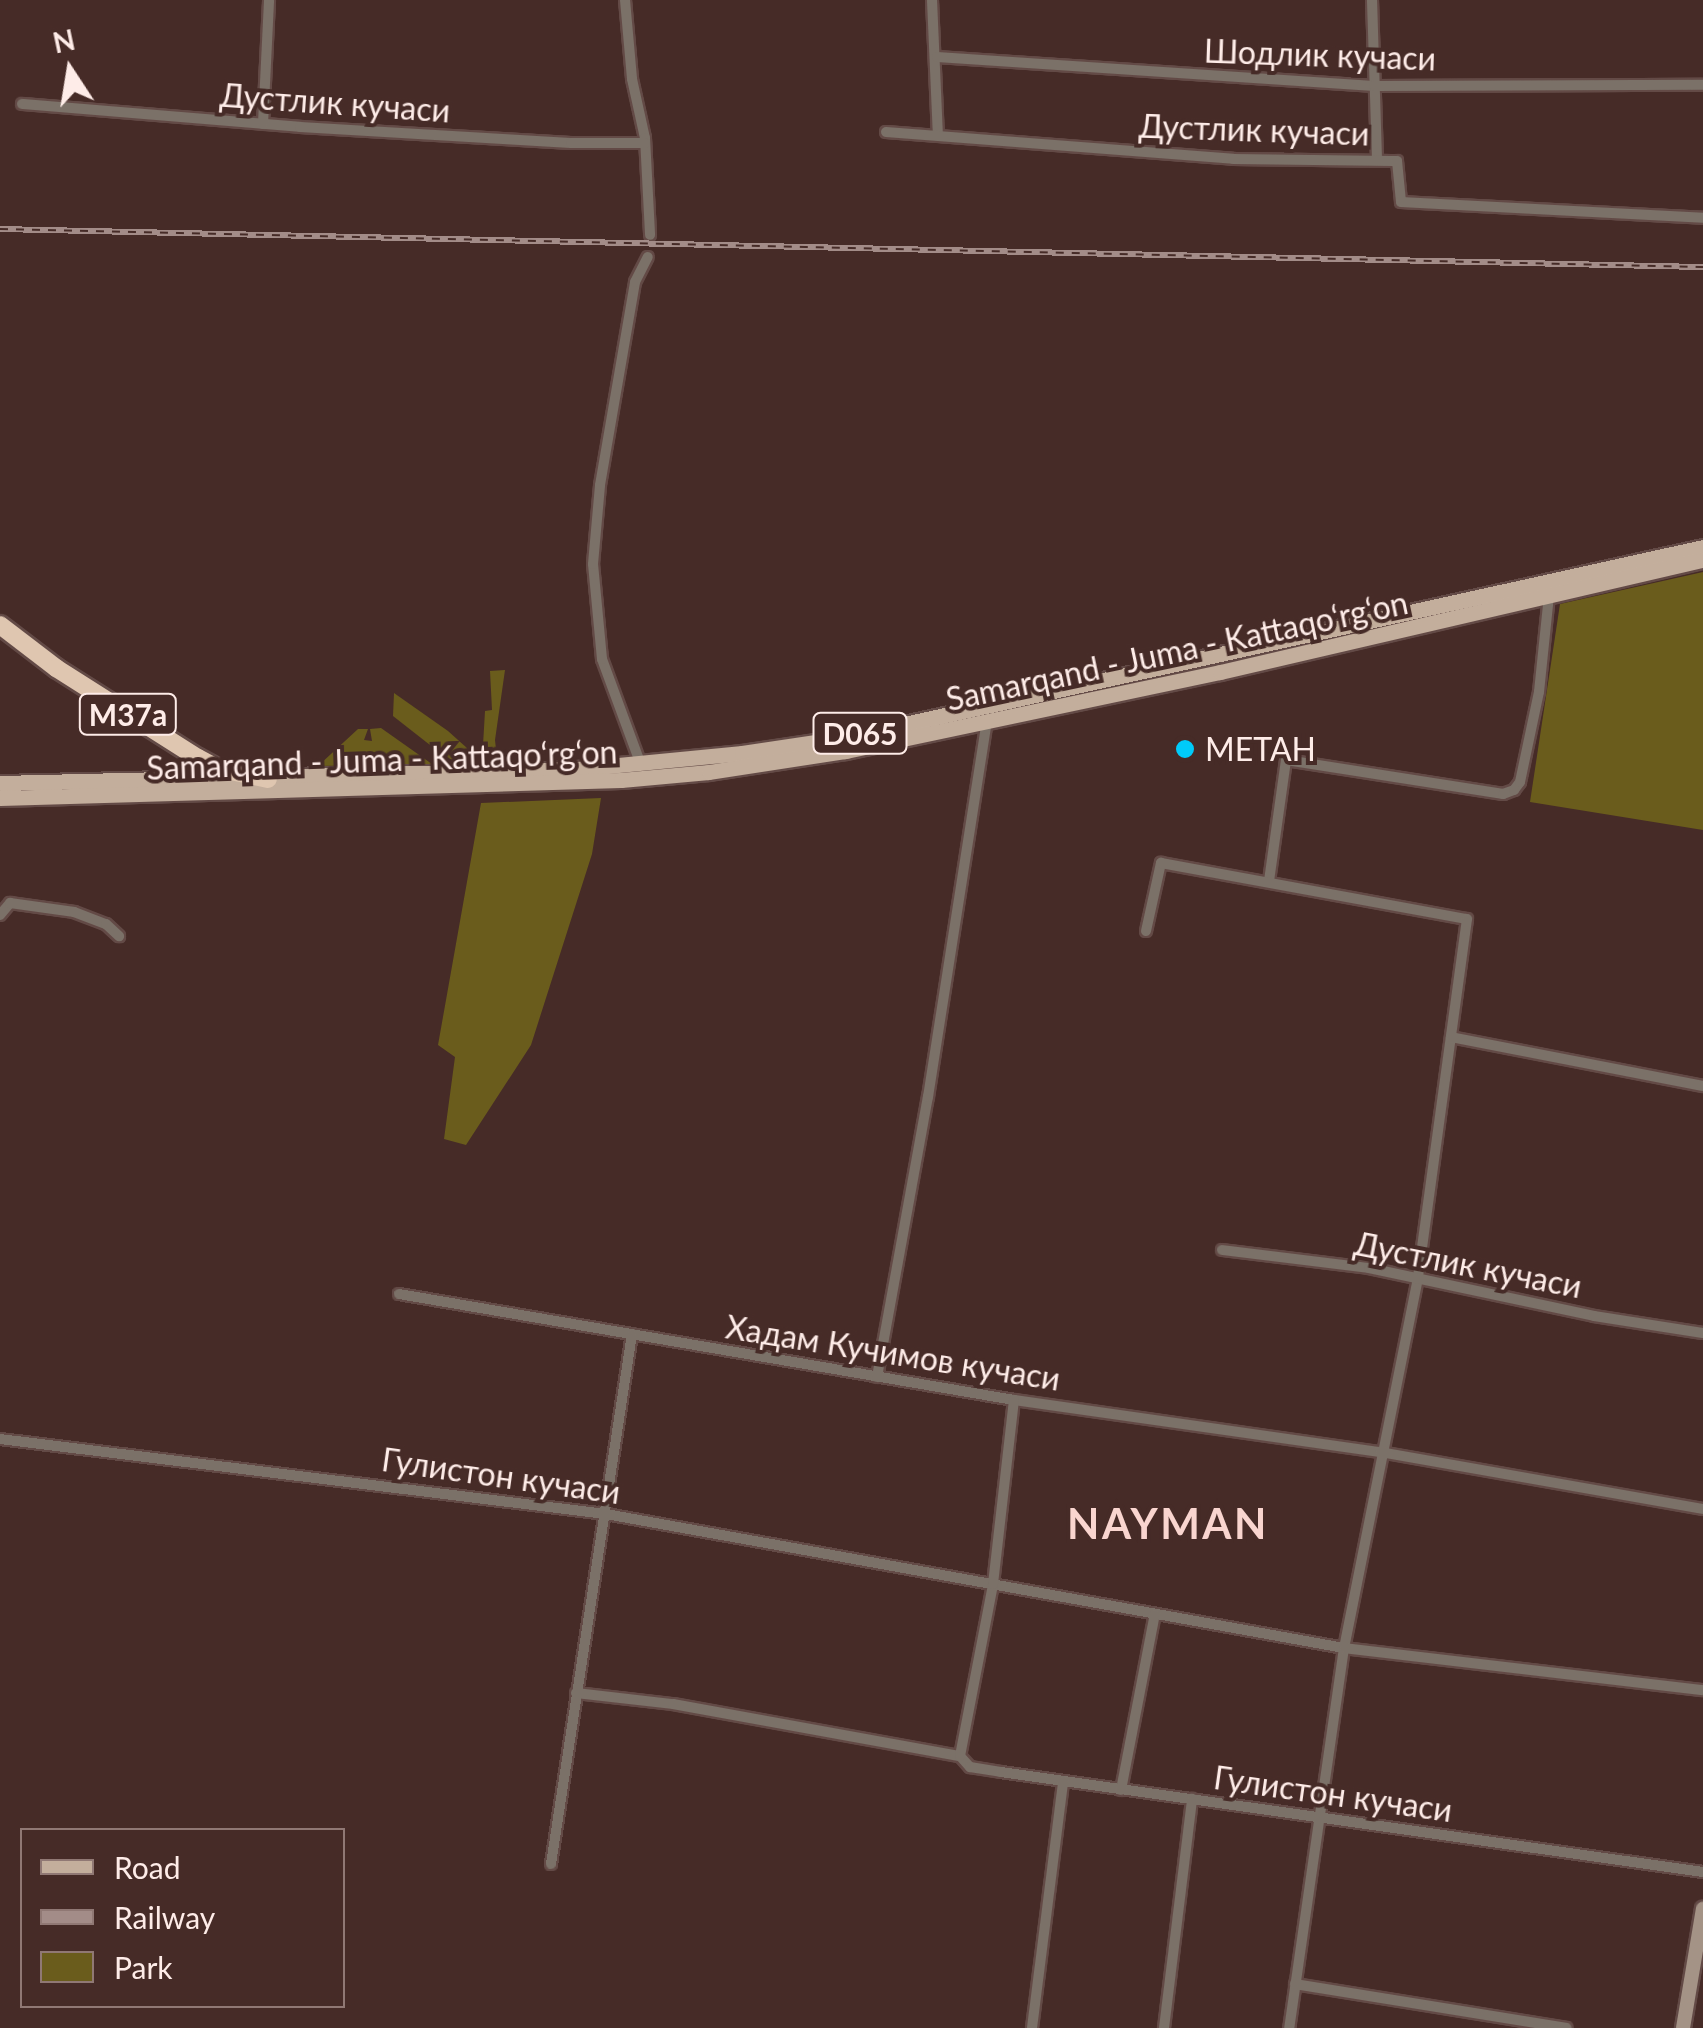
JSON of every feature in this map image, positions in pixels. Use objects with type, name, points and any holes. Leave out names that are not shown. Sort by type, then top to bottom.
[{"type":"highway","name":"M37a","points":[[0,625],[56,668],[198,758],[268,779]]},
{"type":"main road","name":"Samarqand - Juma - Kattaqo‘rg‘on","points":[[0,784],[641,765],[840,738],[1127,681],[1466,606],[1703,547]]},
{"type":"main road","name":"Samarqand - Juma - Kattaqo‘rg‘on","points":[[1466,606],[1549,596],[1703,560]]},
{"type":"main road","name":"Samarqand - Juma - Kattaqo‘rg‘on","points":[[0,798],[666,778],[845,751],[987,722],[1127,681]]},
{"type":"street","points":[[262,124],[269,0]]},
{"type":"street","points":[[625,0],[632,78],[645,143],[650,235]]},
{"type":"street","points":[[932,0],[938,136]]},
{"type":"street","points":[[1372,0],[1377,160]]},
{"type":"street","name":"Шодлик кучаси","points":[[936,58],[1374,86],[1703,85]]},
{"type":"street","name":"Дустлик кучаси","points":[[22,104],[570,144],[645,143]]},
{"type":"street","name":"Дустлик кучаси","points":[[886,132],[1233,159],[1397,162],[1401,202],[1703,218]]},
{"type":"street","points":[[641,765],[602,659],[593,564],[600,485],[636,282],[648,257]]},
{"type":"street","points":[[1269,881],[1286,760],[1504,794],[1514,790],[1520,782],[1539,692],[1549,596]]},
{"type":"street","points":[[877,1377],[928,1097],[987,722]]},
{"type":"street","points":[[1146,930],[1161,863],[1467,919],[1418,1278],[1380,1452],[1344,1648],[1289,2028]]},
{"type":"street","points":[[0,915],[10,903],[74,912],[106,924],[119,936]]},
{"type":"street","points":[[1451,1037],[1703,1086]]},
{"type":"street","name":"Дустлик кучаси","points":[[1222,1250],[1418,1278],[1594,1316],[1703,1333]]},
{"type":"street","name":"Хадам Кучимов кучаси","points":[[399,1294],[1014,1400],[1380,1452],[1703,1509]]},
{"type":"street","points":[[551,1864],[632,1334]]},
{"type":"street","points":[[960,1756],[993,1584],[1014,1400]]},
{"type":"street","name":"Гулистон кучаси","points":[[0,1439],[606,1514],[1344,1648],[1703,1690]]},
{"type":"street","points":[[1122,1790],[1155,1614]]},
{"type":"street","name":"Гулистон кучаси","points":[[576,1693],[673,1704],[960,1756],[970,1767],[1703,1872]]},
{"type":"street","points":[[1032,2028],[1063,1781]]},
{"type":"street","points":[[1164,2028],[1192,1799]]},
{"type":"street","points":[[1684,2028],[1703,1909]]},
{"type":"street","points":[[1295,1984],[1566,2028]]},
{"type":"green space","points":[[1703,572],[1703,830],[1530,802],[1560,604]]},
{"type":"green space","points":[[505,670],[495,740],[497,758],[483,745],[485,711],[492,710],[490,671]]},
{"type":"green space","points":[[394,693],[448,731],[477,757],[475,762],[461,764],[444,756],[393,716]]},
{"type":"green space","points":[[381,728],[432,764],[318,766],[358,729],[368,729],[364,740],[372,741],[370,729]]},
{"type":"green space","points":[[601,798],[592,854],[531,1045],[466,1145],[444,1139],[455,1057],[438,1045],[481,803]]},
{"type":"railway","points":[[0,229],[1703,267]]},
{"type":"place","name":"МЕТАН","points":[[1185,749]]},
{"type":"district","name":"NAYMAN","points":[[1168,1523]]}]
